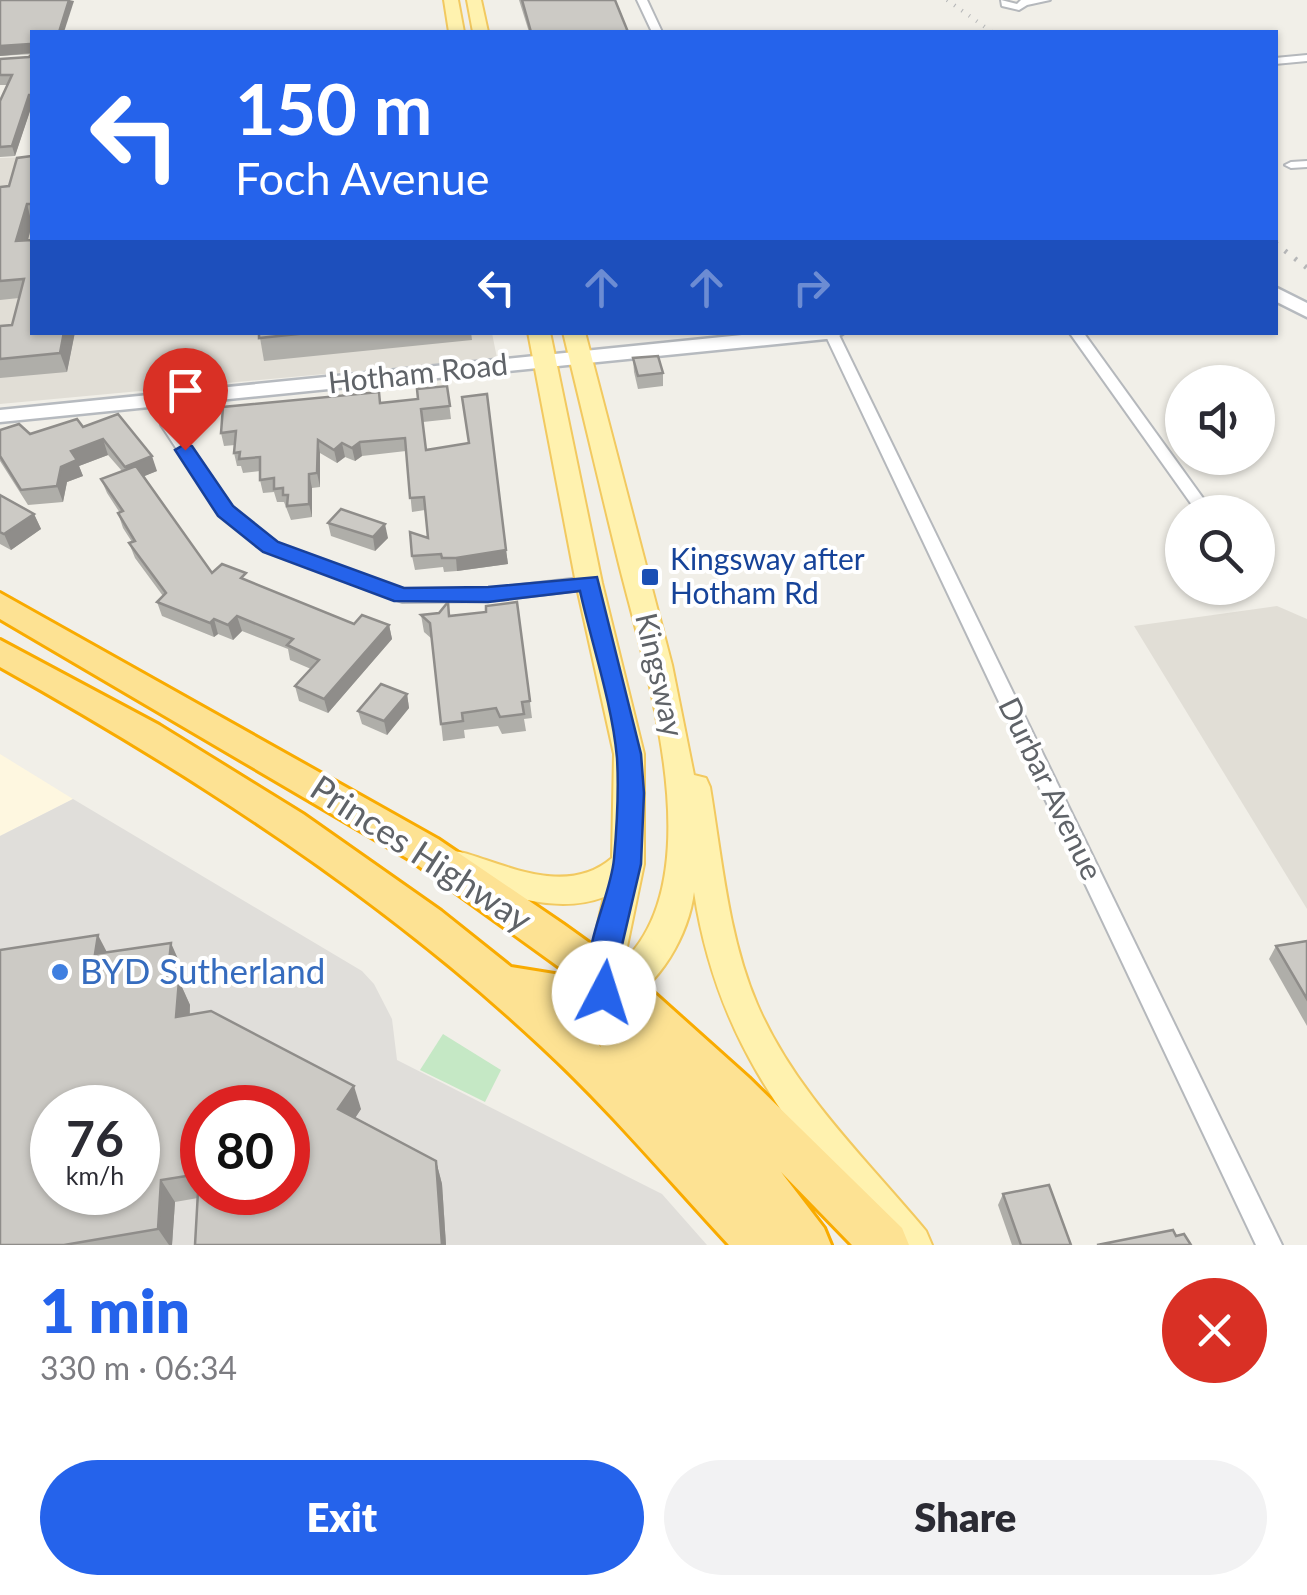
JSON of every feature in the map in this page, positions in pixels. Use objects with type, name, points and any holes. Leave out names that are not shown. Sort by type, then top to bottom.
[{"type":"highway","name":"Princes Highway","points":[[0,604],[437,858],[609,986],[734,1093],[885,1245]]},
{"type":"highway","name":"Princes Highway","points":[[0,652],[129,722],[302,832],[494,979],[557,1034],[761,1245]]},
{"type":"highway","points":[[494,979],[542,994],[609,986],[617,1034],[738,1152],[807,1245]]},
{"type":"main road","points":[[451,0],[457,30]]},
{"type":"main road","points":[[474,0],[481,30]]},
{"type":"main road","name":"Kingsway","points":[[540,335],[589,583],[629,754],[628,864],[609,986]]},
{"type":"main road","name":"Kingsway","points":[[577,346],[671,720],[682,836],[678,893],[652,960],[609,986]]},
{"type":"main road","points":[[671,720],[694,781],[722,949],[741,1008],[788,1089],[912,1245]]},
{"type":"main road","points":[[437,858],[536,888],[565,892],[604,884],[628,864]]},
{"type":"street","points":[[642,0],[655,30]]},
{"type":"street","points":[[1005,0],[1015,7],[1022,1],[1046,0]]},
{"type":"street","points":[[1278,60],[1307,58]]},
{"type":"street","points":[[1290,165],[1307,164]]},
{"type":"street","points":[[1278,295],[1307,311]]},
{"type":"street","name":"Hotham Road","points":[[0,416],[544,361],[577,346],[794,335]]},
{"type":"street","name":"Durbar Avenue","points":[[834,335],[1269,1245]]},
{"type":"street","points":[[1078,335],[1193,495]]},
{"type":"street","points":[[164,400],[168,425],[226,511],[271,547],[402,596],[452,597],[589,583]]},
{"type":"shaded area","points":[[26,157],[9,213],[30,212],[30,335],[492,335],[497,358],[0,404],[0,158]]},
{"type":"shaded area","points":[[1277,606],[1307,619],[1307,909],[1134,626]]},
{"type":"shaded area","points":[[0,754],[73,799],[0,836]]},
{"type":"shaded area","points":[[73,799],[362,971],[374,984],[392,1019],[397,1060],[662,1194],[707,1245],[0,1245],[0,836]]},
{"type":"green space","points":[[443,1034],[501,1070],[485,1102],[420,1070]]},
{"type":"building","points":[[0,0],[69,0],[60,30],[30,30],[30,47],[0,46]]},
{"type":"building","points":[[522,0],[615,0],[627,30],[530,30]]},
{"type":"building","points":[[29,57],[30,95],[12,146],[0,147],[0,101],[12,75],[0,75],[0,59]]},
{"type":"building","points":[[30,156],[30,204],[16,241],[30,240],[30,335],[63,335],[60,353],[0,359],[0,326],[12,325],[24,279],[0,281],[0,187],[9,186],[17,158]]},
{"type":"building","points":[[658,356],[663,373],[638,376],[633,358]]},
{"type":"building","points":[[447,386],[450,406],[421,409],[426,450],[469,443],[462,397],[487,394],[506,550],[456,558],[442,558],[441,554],[412,556],[410,532],[428,538],[424,497],[410,498],[405,438],[360,442],[352,448],[342,443],[334,450],[318,440],[317,473],[309,474],[309,504],[287,506],[288,495],[283,495],[283,488],[274,489],[274,478],[260,480],[260,457],[239,459],[240,452],[234,453],[236,431],[221,433],[223,407],[379,392],[380,403],[418,399],[417,389]]},
{"type":"building","points":[[118,414],[152,456],[125,467],[103,439],[71,451],[77,460],[61,467],[57,486],[21,490],[0,456],[0,430],[19,424],[30,434],[77,419],[83,427]]},
{"type":"building","points":[[136,466],[212,573],[222,564],[246,573],[241,578],[354,624],[362,615],[389,625],[324,699],[295,686],[319,660],[287,645],[293,639],[237,616],[228,625],[214,619],[210,623],[157,602],[166,593],[129,543],[135,541],[118,513],[123,511],[101,479]]},
{"type":"building","points":[[0,495],[34,514],[4,534],[0,532]]},
{"type":"building","points":[[341,509],[385,524],[373,537],[328,523]]},
{"type":"building","points":[[448,602],[449,616],[486,612],[486,606],[517,602],[530,701],[522,702],[524,714],[500,717],[496,708],[462,713],[463,721],[441,724],[430,623],[421,615],[439,613]]},
{"type":"building","points":[[381,684],[407,694],[384,721],[358,711]]},
{"type":"building","points":[[98,935],[95,954],[171,943],[167,982],[179,980],[176,1017],[211,1011],[354,1086],[338,1109],[436,1161],[442,1245],[195,1245],[197,1215],[310,1215],[310,1085],[180,1085],[180,1177],[161,1180],[160,1196],[160,1085],[30,1085],[30,1215],[159,1215],[158,1229],[64,1245],[0,1245],[0,950]]},
{"type":"building","points":[[1307,941],[1307,999],[1276,946]]},
{"type":"building","points":[[1049,1185],[1071,1245],[1021,1245],[1003,1194]]},
{"type":"building","points":[[1173,1230],[1176,1236],[1184,1234],[1191,1245],[1097,1245]]},
{"type":"railway","points":[[947,0],[989,30]]},
{"type":"railway","points":[[1278,245],[1307,268]]},
{"type":"place","name":"Kingsway after Hotham Rd","points":[[650,577]]},
{"type":"place","name":"BYD Sutherland","points":[[60,972]]},
{"type":"route","points":[[185,450],[226,511],[271,547],[402,596],[488,595],[589,583],[629,754],[631,793],[628,864],[605,958],[604,993]]}]
